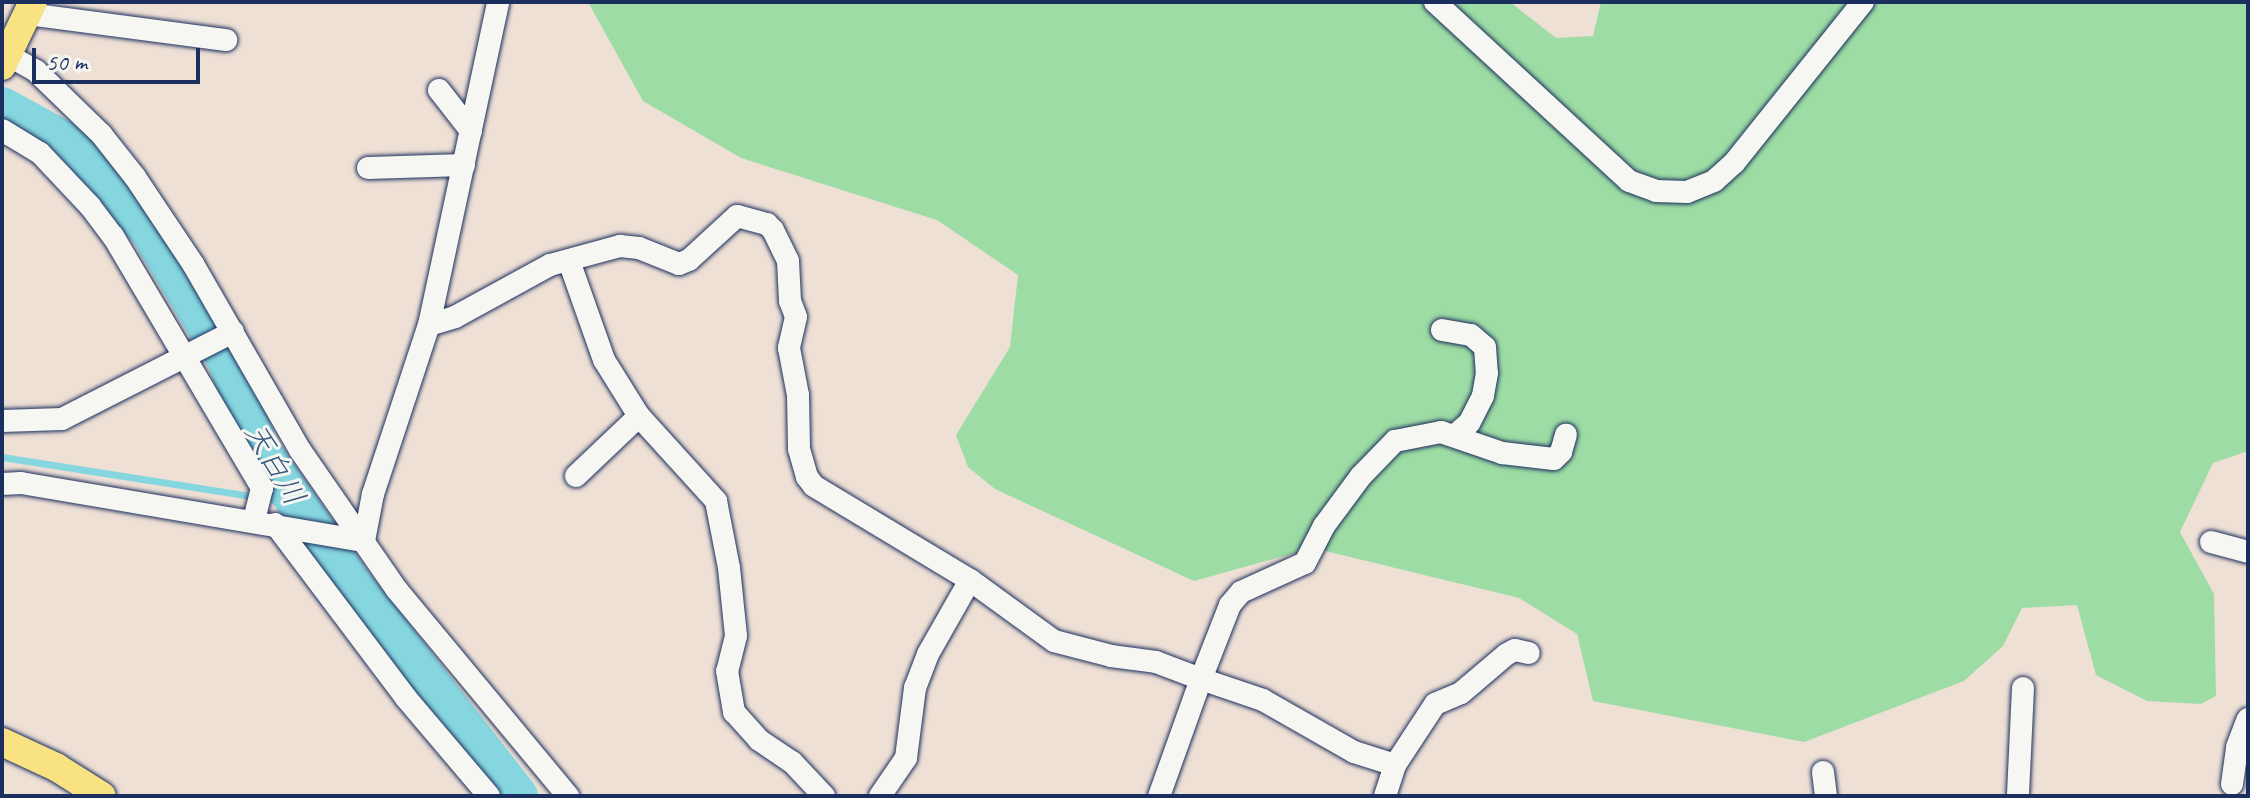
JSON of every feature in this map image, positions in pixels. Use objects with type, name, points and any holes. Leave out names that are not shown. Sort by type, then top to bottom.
[{"type":"main road","points":[[4,58],[30,8]]},
{"type":"main road","points":[[2,742],[56,767],[102,796]]},
{"type":"street","points":[[364,541],[373,494],[429,325],[498,2]]},
{"type":"street","points":[[1435,2],[1629,181],[1656,191],[1687,192],[1714,181],[1734,163],[1863,2]]},
{"type":"street","points":[[30,8],[226,40]]},
{"type":"street","points":[[4,58],[36,71],[101,134],[135,177],[300,450],[397,590],[568,796]]},
{"type":"street","points":[[439,90],[471,131]]},
{"type":"street","points":[[2,130],[40,153],[90,206],[113,236],[262,488],[262,519],[489,796]]},
{"type":"street","points":[[368,168],[464,165]]},
{"type":"street","points":[[429,325],[455,317],[534,272],[569,261],[620,246],[631,246],[679,264],[689,260],[737,216],[767,224],[788,261],[790,301],[796,317],[789,348],[798,395],[799,449],[807,477],[814,486],[970,580],[1054,641],[1111,656],[1156,662],[1263,700],[1354,752],[1395,765]]},
{"type":"street","points":[[569,261],[604,360],[639,416],[716,501],[729,568],[736,636],[727,671],[734,712],[759,740],[792,762],[824,796]]},
{"type":"street","points":[[1442,330],[1471,335],[1485,347],[1487,373],[1483,396],[1469,423],[1454,436]]},
{"type":"street","points":[[2,421],[62,419],[231,334]]},
{"type":"street","points":[[576,476],[639,416]]},
{"type":"street","points":[[1159,796],[1230,605],[1241,592],[1305,563],[1324,526],[1361,476],[1395,441],[1441,432],[1502,453],[1554,459],[1561,452],[1566,435]]},
{"type":"street","points":[[2,484],[21,483],[262,519],[364,541]]},
{"type":"street","points":[[2211,542],[2248,552]]},
{"type":"street","points":[[880,796],[906,758],[915,688],[928,654],[970,580]]},
{"type":"street","points":[[1385,796],[1395,765],[1435,704],[1461,693],[1507,654],[1515,650],[1529,653]]},
{"type":"street","points":[[2019,795],[2023,688]]},
{"type":"street","points":[[2236,787],[2237,747],[2248,719]]},
{"type":"street","points":[[1823,772],[1826,796]]},
{"type":"green space","points":[[588,2],[1510,2],[1556,38],[1593,36],[1601,2],[2248,2],[2248,451],[2213,463],[2180,532],[2214,594],[2216,696],[2201,704],[2147,701],[2096,675],[2077,605],[2022,608],[2003,646],[1964,681],[1804,742],[1593,701],[1577,634],[1519,598],[1313,548],[1194,581],[995,489],[968,467],[956,435],[1010,347],[1018,275],[937,220],[741,158],[643,101]]},
{"type":"waterway","name":"天白川","points":[[2,107],[66,142],[150,231],[228,362],[257,445],[349,579],[518,796]]},
{"type":"waterway","points":[[2,457],[295,503]]}]
